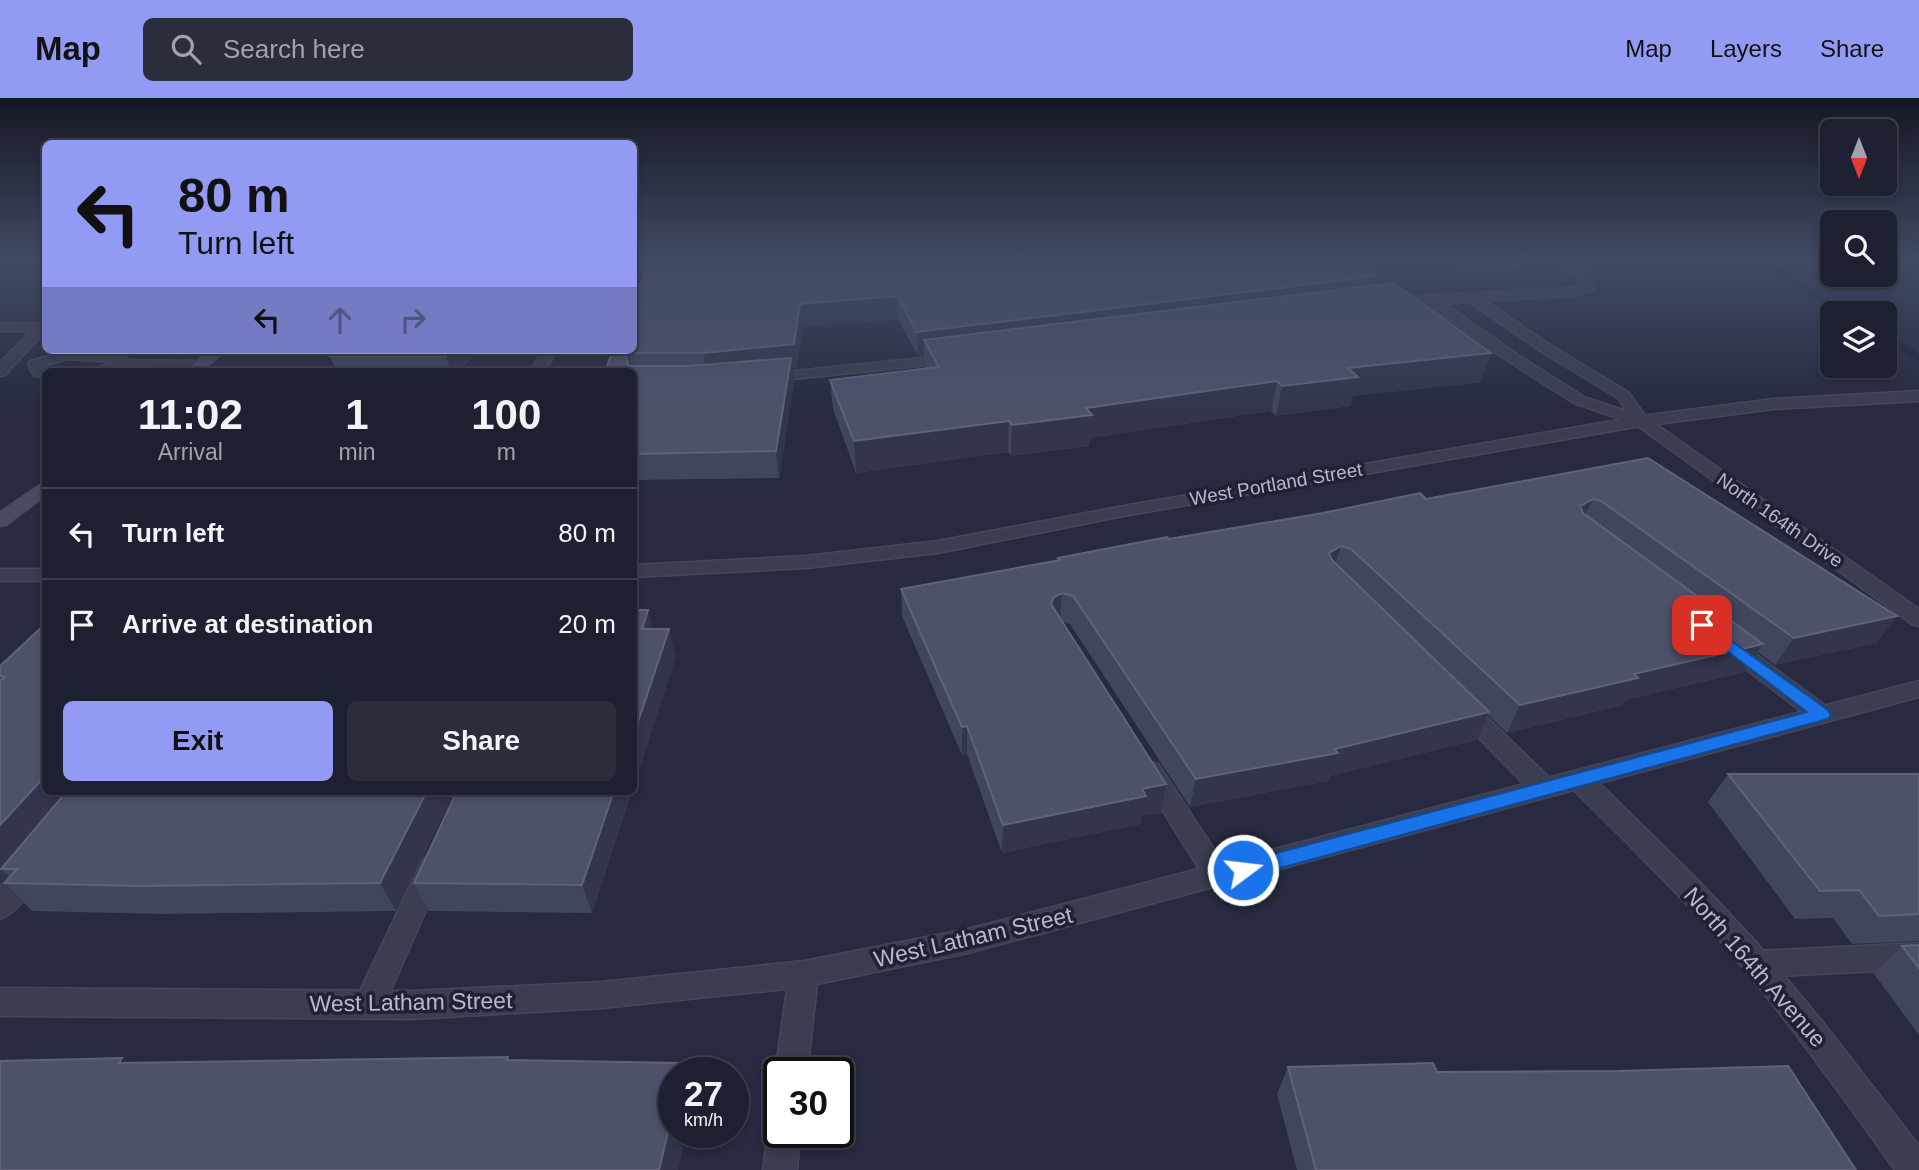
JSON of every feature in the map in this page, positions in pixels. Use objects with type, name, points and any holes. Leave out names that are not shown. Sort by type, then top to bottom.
[{"type":"main road","points":[[197,368],[214,354]]},
{"type":"main road","points":[[0,521],[42,489]]},
{"type":"street","name":"North 164th Drive","points":[[1445,309],[1578,400],[1641,421],[1919,619]]},
{"type":"street","name":"North 164th Drive","points":[[1488,309],[1623,395],[1641,421]]},
{"type":"street","points":[[0,327],[42,327]]},
{"type":"street","points":[[5,368],[42,328]]},
{"type":"street","points":[[5,368],[40,369],[68,355],[117,356],[126,364]]},
{"type":"street","points":[[748,380],[969,357]]},
{"type":"street","points":[[112,368],[126,364],[197,368]]},
{"type":"street","name":"West Portland Street","points":[[637,570],[806,562],[938,547],[1118,512],[1641,421],[1774,404],[1919,396]]},
{"type":"street","points":[[0,575],[42,575]]},
{"type":"street","points":[[1709,630],[1822,715]]},
{"type":"street","name":"West Latham Street","points":[[0,1002],[369,1005],[602,995],[803,974],[968,942],[1919,689]]},
{"type":"street","points":[[1450,695],[1544,788]]},
{"type":"street","points":[[1139,754],[1218,877]]},
{"type":"street","name":"North 164th Avenue","points":[[1578,778],[1673,872],[1756,964],[1832,1058],[1916,1170]]},
{"type":"street","points":[[369,1005],[444,841]]},
{"type":"street","points":[[0,907],[44,854]]},
{"type":"street","points":[[1756,964],[1919,956]]},
{"type":"street","points":[[794,1057],[803,974]]},
{"type":"street","points":[[780,1170],[782,1148]]},
{"type":"building","points":[[637,309],[799,309],[794,344],[703,353],[637,353]]},
{"type":"building","points":[[904,309],[1105,309],[917,332]]},
{"type":"building","points":[[1179,309],[1430,309],[1491,353],[1348,368],[1358,377],[1282,386],[1277,381],[1086,408],[1092,415],[1012,425],[1009,421],[854,441],[830,380],[939,367],[924,340]]},
{"type":"building","points":[[332,354],[448,354],[446,356],[330,356]]},
{"type":"building","points":[[611,354],[628,354],[626,356],[629,366],[689,366],[791,358],[776,451],[637,454],[637,368],[606,368]]},
{"type":"building","points":[[1648,458],[1897,616],[1794,638],[1601,501],[1593,499],[1580,506],[1583,513],[1763,644],[1634,674],[1638,678],[1520,705],[1351,549],[1341,546],[1329,553],[1332,560],[1489,712],[1335,749],[1338,753],[1196,779],[1073,596],[1062,593],[1054,597],[1051,604],[1166,784],[1142,789],[1146,796],[1003,825],[967,726],[962,727],[901,589],[1167,537],[1169,539],[1323,513],[1420,493],[1426,499]]},
{"type":"building","points":[[637,610],[648,610],[642,629],[669,629],[637,725]]},
{"type":"building","points":[[42,627],[42,779],[0,825],[0,681],[5,677],[0,676],[0,666]]},
{"type":"building","points":[[1728,774],[1919,774],[1919,914],[1879,916],[1859,890],[1820,891]]},
{"type":"building","points":[[64,795],[425,795],[380,883],[140,886],[5,883],[17,869],[1,869]]},
{"type":"building","points":[[455,795],[613,795],[582,885],[414,883]]},
{"type":"building","points":[[1919,945],[1919,968],[1902,946]]},
{"type":"building","points":[[508,1057],[507,1060],[658,1063],[658,1148],[664,1148],[659,1170],[0,1170],[0,1061],[122,1058],[119,1063]]},
{"type":"building","points":[[1433,1063],[1437,1072],[1788,1066],[1856,1170],[1316,1170],[1288,1067]]},
{"type":"waterway","points":[[1897,344],[1919,358]]},
{"type":"route","points":[[1243,870],[1578,778],[1822,715],[1702,625]]}]
